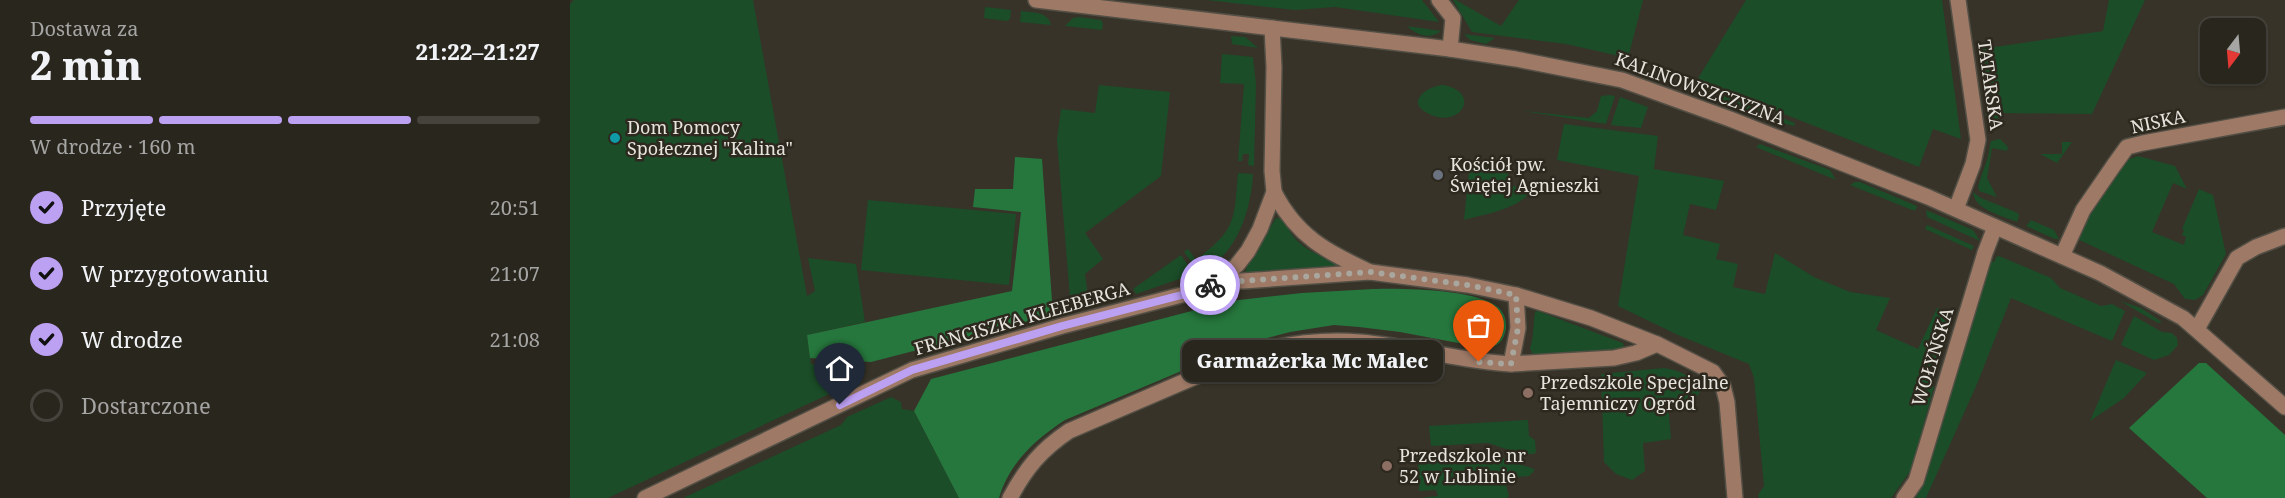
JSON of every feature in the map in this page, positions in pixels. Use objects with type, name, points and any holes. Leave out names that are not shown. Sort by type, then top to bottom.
[{"type":"street","name":"KALINOWSZCZYZNA","points":[[1036,0],[1450,49],[1516,59],[1622,80],[1806,148],[1956,209],[2140,293],[2183,318],[2197,329],[2285,407]]},
{"type":"street","points":[[1438,0],[1453,18],[1450,49]]},
{"type":"street","name":"TATARSKA","points":[[1956,209],[1970,172],[1978,140],[1958,0]]},
{"type":"street","name":"FRANCISZKA KLEEBERGA","points":[[645,498],[912,370],[1062,326],[1197,291],[1219,281],[1237,265],[1248,251],[1260,229],[1274,192],[1272,28]]},
{"type":"street","name":"NISKA","points":[[2062,256],[2083,210],[2127,147],[2285,117]]},
{"type":"street","points":[[1274,192],[1284,211],[1296,226],[1328,251],[1370,272],[1468,285],[1516,295],[1591,318],[1657,344],[1713,372],[1723,386],[1727,402],[1735,498]]},
{"type":"street","name":"WOŁYŃSKA","points":[[1904,498],[1916,481],[1995,226]]},
{"type":"street","points":[[2197,329],[2237,258],[2256,247],[2285,236]]},
{"type":"street","name":"FRANCISZKA KLEEBERGA","points":[[1219,281],[1370,272]]},
{"type":"street","points":[[1511,364],[1518,328],[1516,295]]},
{"type":"street","points":[[1010,498],[1032,461],[1048,445],[1070,431],[1246,355],[1271,347],[1317,342],[1362,342],[1479,362],[1511,364],[1614,358],[1636,353],[1657,344]]},
{"type":"street","points":[[1911,498],[1916,481]]},
{"type":"green space","points":[[574,0],[753,0],[807,296],[815,291],[808,258],[856,264],[865,322],[807,335],[811,364],[866,369],[842,388],[608,498],[570,498],[570,4]]},
{"type":"green space","points":[[1207,0],[1422,0],[1439,22],[1335,7],[1295,10]]},
{"type":"green space","points":[[1453,0],[1501,26],[1519,0],[1643,0],[1628,58],[1566,44],[1472,32]]},
{"type":"green space","points":[[1746,0],[1942,0],[1961,139],[1933,129],[1919,167],[1697,80]]},
{"type":"green space","points":[[2109,0],[2145,0],[2092,114],[1999,113],[1998,124],[1986,118],[1981,49],[2103,31]]},
{"type":"green space","points":[[985,7],[1011,10],[1010,19],[1007,21],[984,18]]},
{"type":"green space","points":[[1021,11],[1043,15],[1047,17],[1051,25],[1020,22]]},
{"type":"green space","points":[[1073,18],[1101,20],[1102,30],[1065,26]]},
{"type":"green space","points":[[1407,26],[1441,31],[1428,36],[1415,32]]},
{"type":"green space","points":[[1464,34],[1495,38],[1486,44],[1470,40]]},
{"type":"green space","points":[[1231,36],[1245,37],[1258,48],[1232,44]]},
{"type":"green space","points":[[1222,54],[1253,57],[1256,84],[1254,166],[1248,165],[1249,154],[1243,154],[1242,161],[1238,161],[1244,84],[1220,83]]},
{"type":"green space","points":[[1099,85],[1170,92],[1161,176],[1085,233],[1103,259],[1085,274],[1089,304],[1071,309],[1057,140],[1061,109],[1095,113]]},
{"type":"green space","points":[[1443,85],[1455,89],[1462,95],[1464,102],[1457,114],[1449,117],[1427,113],[1418,104],[1418,99],[1426,91]]},
{"type":"green space","points":[[1694,85],[1795,123],[1794,126],[1764,119],[1699,94]]},
{"type":"green space","points":[[1601,96],[1615,96],[1606,124],[1523,111],[1589,118],[1597,111]]},
{"type":"green space","points":[[1620,97],[1648,107],[1641,128],[1611,125]]},
{"type":"green space","points":[[1564,124],[1658,136],[1654,169],[1724,181],[1716,210],[1690,204],[1683,235],[1720,244],[1716,259],[1738,264],[1733,287],[1765,294],[1775,253],[1814,277],[1850,292],[1890,298],[1876,330],[1918,349],[1937,308],[1949,312],[1930,381],[1934,387],[1911,470],[1891,498],[1759,498],[1758,495],[1764,486],[1754,378],[1749,364],[1678,335],[1618,306],[1639,176],[1557,160]]},
{"type":"green space","points":[[2000,139],[2008,147],[2007,151],[1992,148],[1987,178],[1997,197],[1979,191],[1978,186],[1991,141]]},
{"type":"green space","points":[[2062,142],[2072,142],[2057,163],[2040,154],[2062,154]]},
{"type":"green space","points":[[1760,144],[1830,170],[1836,180],[1756,147]]},
{"type":"green space","points":[[2138,156],[2175,166],[2187,189],[2173,183],[2152,232],[2184,245],[2186,237],[2182,235],[2184,230],[2182,229],[2199,189],[2213,195],[2226,254],[2203,295],[2195,300],[2185,299],[2174,284],[2075,238],[2087,214],[2122,162]]},
{"type":"green space","points":[[1015,157],[1042,159],[1053,315],[871,362],[810,358],[807,335],[1012,291],[1021,212],[973,207],[975,189],[1013,189]]},
{"type":"green space","points":[[1470,161],[1509,163],[1508,185],[1531,190],[1520,202],[1464,220]]},
{"type":"green space","points":[[1238,173],[1253,174],[1245,218],[1232,245],[1223,256],[1199,272],[1184,252],[1188,249],[1196,260],[1226,232],[1234,214]]},
{"type":"green space","points":[[1860,182],[1917,206],[1916,210],[1850,185]]},
{"type":"green space","points":[[1973,192],[1981,198],[2018,213],[2017,222],[1984,208],[1978,203]]},
{"type":"green space","points":[[868,200],[1016,214],[1009,285],[861,270]]},
{"type":"green space","points":[[1926,210],[1973,230],[1980,241],[1927,217]]},
{"type":"green space","points":[[1276,218],[1285,219],[1292,235],[1298,241],[1311,251],[1335,262],[1336,266],[1245,273],[1248,264]]},
{"type":"green space","points":[[2031,220],[2054,230],[2059,239],[2026,226]]},
{"type":"green space","points":[[1927,225],[1974,246],[1972,250],[1925,229]]},
{"type":"green space","points":[[1181,255],[1194,274],[1136,294],[1133,289]]},
{"type":"green space","points":[[1999,256],[2051,278],[2060,288],[2101,306],[2112,304],[2125,311],[2112,341],[2011,298],[1977,384],[1926,498],[1916,498],[1989,260],[1994,262]]},
{"type":"green space","points":[[1373,289],[1438,291],[1473,296],[1487,301],[1498,307],[1504,315],[1506,330],[1504,337],[1498,344],[1485,348],[1400,332],[1334,325],[1290,332],[1248,343],[1065,420],[1025,453],[1009,474],[999,498],[959,498],[914,411],[931,379],[1230,301],[1302,293]]},
{"type":"green space","points":[[2120,301],[2141,308],[2162,322],[2158,323]]},
{"type":"green space","points":[[1538,311],[1623,343],[1624,347],[1622,349],[1538,355],[1532,353],[1530,348],[1535,312]]},
{"type":"green space","points":[[2134,316],[2162,332],[2172,333],[2177,338],[2178,345],[2169,355],[2154,360],[2121,345]]},
{"type":"green space","points":[[2116,360],[2147,373],[2124,398],[2090,421]]},
{"type":"green space","points":[[2199,363],[2206,363],[2285,435],[2285,498],[2207,498],[2129,428]]},
{"type":"green space","points":[[1664,368],[1686,375],[1704,388],[1693,400],[1668,403],[1671,439],[1643,443],[1645,471],[1632,480],[1616,474],[1604,462],[1601,374]]},
{"type":"green space","points":[[891,397],[901,402],[902,409],[914,411],[959,498],[683,498],[841,425],[847,417]]},
{"type":"green space","points":[[1528,420],[1529,436],[1535,440],[1536,452],[1534,454],[1521,454],[1488,443],[1431,446],[1429,426]]},
{"type":"green space","points":[[1484,452],[1534,469],[1534,471],[1529,476],[1504,478],[1509,496],[1507,498],[1421,498],[1438,496],[1436,490],[1419,491],[1418,456]]},
{"type":"way so far","points":[[1210,285],[1219,281],[1370,272],[1468,285],[1516,295],[1518,328],[1511,364],[1479,362]]},
{"type":"place","name":"Dom Pomocy Społecznej \"Kalina\"","points":[[615,138]]},
{"type":"place","name":"Kościół pw. Świętej Agnieszki","points":[[1438,175]]},
{"type":"place","name":"Garmażerka Mc Malec","points":[[1479,362]]},
{"type":"place","name":"Przedszkole Specjalne Tajemniczy Ogród","points":[[1528,393]]},
{"type":"place","name":"Przedszkole nr 52 w Lublinie","points":[[1387,466]]},
{"type":"route","points":[[840,405],[912,370],[1062,326],[1197,291],[1210,285]]}]
